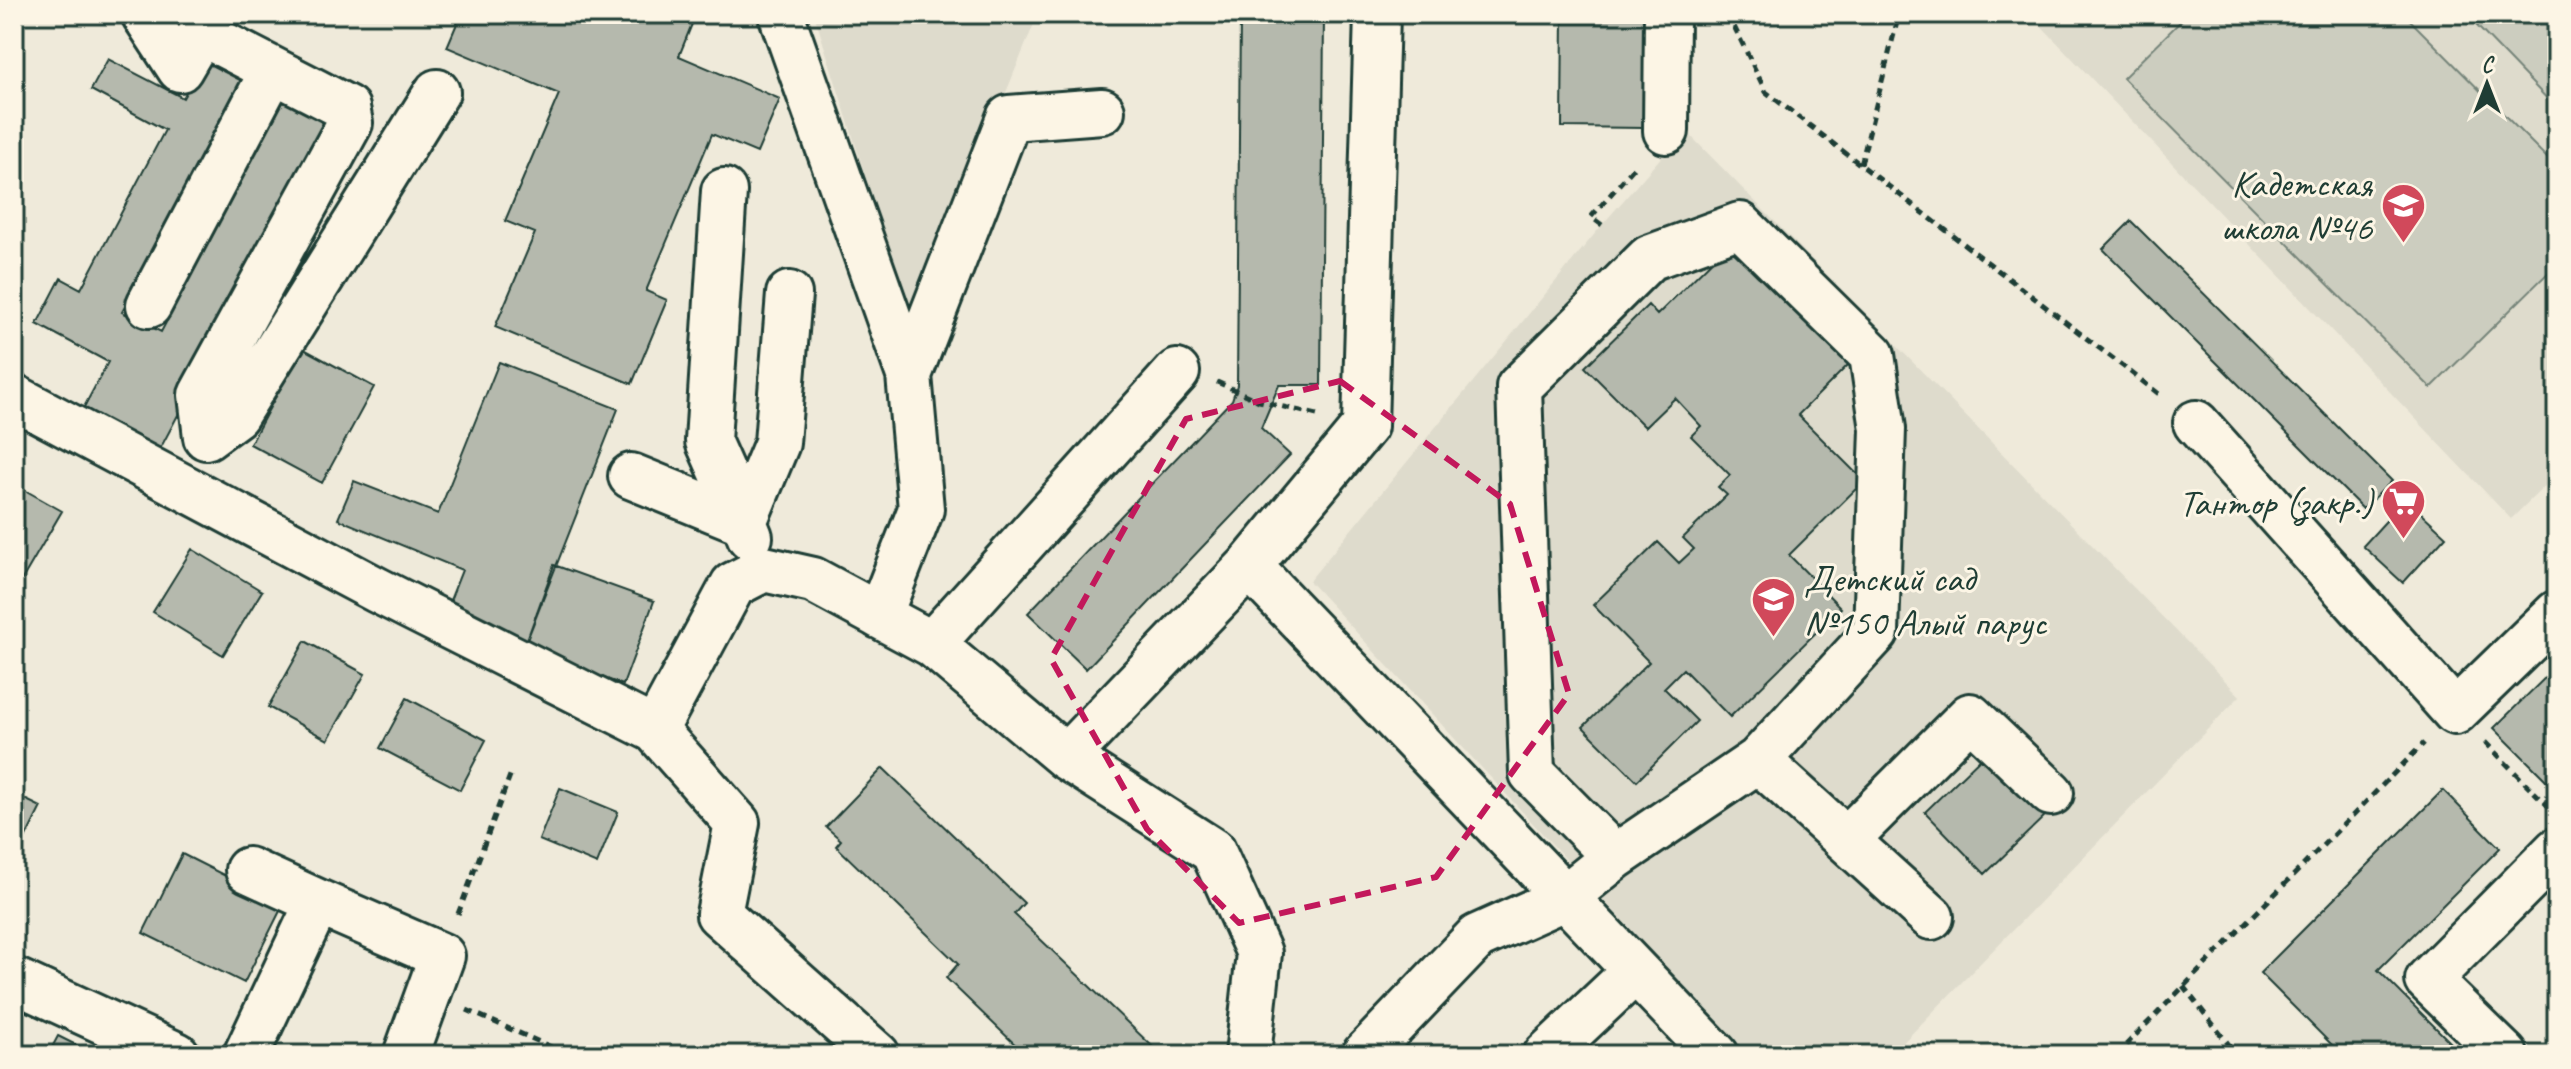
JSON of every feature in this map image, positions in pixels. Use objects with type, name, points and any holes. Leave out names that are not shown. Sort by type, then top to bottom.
[{"type":"street","points":[[144,14],[180,69],[201,33],[347,108],[350,123],[201,395],[206,437]]},
{"type":"street","points":[[781,14],[909,375],[921,509],[879,616]]},
{"type":"street","points":[[1066,757],[1249,566],[1365,426],[1377,14]]},
{"type":"street","points":[[1666,131],[1667,14]]},
{"type":"street","points":[[149,305],[273,70]]},
{"type":"street","points":[[179,485],[206,437],[236,415],[437,92]]},
{"type":"street","points":[[909,375],[1009,118],[1102,111]]},
{"type":"street","points":[[724,191],[708,441],[764,569]]},
{"type":"street","points":[[1364,1055],[1477,937],[1564,898],[1615,857],[1758,760],[1876,632],[1883,429],[1872,355],[1740,225],[1649,258],[1519,387],[1532,773],[1615,857]]},
{"type":"street","points":[[744,522],[777,443],[789,294]]},
{"type":"street","points":[[932,644],[1177,372]]},
{"type":"street","points":[[14,397],[655,730],[737,823],[719,914],[877,1055]]},
{"type":"street","points":[[2196,423],[2455,712],[2557,613]]},
{"type":"street","points":[[631,476],[744,522]]},
{"type":"street","points":[[1249,566],[1716,1055]]},
{"type":"street","points":[[655,730],[733,585],[764,569],[813,580],[932,644],[1066,757],[1213,851],[1259,953],[1248,1055]]},
{"type":"street","points":[[1846,840],[1970,716],[2051,793]]},
{"type":"street","points":[[1758,760],[1931,917]]},
{"type":"street","points":[[2505,1055],[2428,980],[2557,850]]},
{"type":"street","points":[[248,870],[318,902],[436,975],[406,1055]]},
{"type":"street","points":[[246,1055],[318,902]]},
{"type":"street","points":[[1546,1055],[1634,972]]},
{"type":"street","points":[[14,980],[177,1055]]},
{"type":"path","points":[[1728,14],[1766,92],[2196,423]]},
{"type":"path","points":[[1861,164],[1899,14]]},
{"type":"path","points":[[1602,225],[1591,217],[1666,131]]},
{"type":"path","points":[[1177,372],[1198,373],[1259,401],[1365,426]]},
{"type":"path","points":[[2116,1055],[2455,712],[2557,816]]},
{"type":"path","points":[[511,773],[436,975],[569,1055]]},
{"type":"path","points":[[2183,986],[2237,1055]]},
{"type":"highlighted area","points":[[1340,381],[1510,504],[1569,694],[1436,877],[1239,923],[1147,829],[1051,659],[1186,419]]},
{"type":"shaded area","points":[[814,14],[1038,14],[912,323]]},
{"type":"shaded area","name":"Кадетская школа №46","points":[[2030,14],[2557,14],[2557,474],[2511,519]]},
{"type":"shaded area","name":"Кадетская школа №46","points":[[2188,14],[2404,14],[2557,168],[2557,264],[2431,388],[2123,78]]},
{"type":"shaded area","points":[[2490,14],[2557,14],[2557,109],[2477,26]]},
{"type":"shaded area","name":"Детский сад №150 Алый парус","points":[[1685,130],[2240,696],[1891,1055],[1747,1055],[1309,581],[1602,225]]},
{"type":"building","points":[[461,14],[696,14],[679,56],[780,99],[757,153],[712,134],[646,291],[667,300],[632,384],[495,327],[535,233],[505,221],[559,94],[447,47]]},
{"type":"building","points":[[1240,14],[1324,14],[1321,385],[1279,385],[1261,428],[1290,455],[1086,669],[1028,613],[1232,400],[1237,385]]},
{"type":"building","points":[[1563,14],[1646,14],[1645,128],[1562,127]]},
{"type":"building","points":[[208,53],[248,74],[122,312],[161,332],[288,92],[336,117],[160,449],[83,409],[108,362],[37,324],[61,278],[81,289],[165,130],[91,90],[108,59],[183,98]]},
{"type":"building","points":[[2131,221],[2392,481],[2363,509],[2103,249]]},
{"type":"building","points":[[1732,241],[1851,362],[1798,415],[1864,481],[1789,555],[1841,608],[1730,717],[1683,669],[1664,688],[1697,721],[1637,781],[1583,727],[1649,662],[1593,605],[1658,542],[1679,563],[1694,549],[1683,538],[1727,495],[1718,487],[1730,475],[1691,436],[1701,426],[1675,398],[1645,427],[1585,367],[1648,305],[1657,315]]},
{"type":"building","points":[[302,348],[374,387],[322,483],[250,444]]},
{"type":"building","points":[[499,362],[618,409],[527,640],[447,608],[462,570],[338,519],[354,481],[438,514]]},
{"type":"building","points":[[14,484],[62,511],[20,583],[14,580]]},
{"type":"building","name":"Тантор (закр.)","points":[[2406,499],[2446,536],[2403,583],[2363,546]]},
{"type":"building","points":[[192,549],[262,591],[223,655],[153,612]]},
{"type":"building","points":[[554,565],[654,601],[623,685],[524,648]]},
{"type":"building","points":[[305,641],[365,674],[328,740],[268,707]]},
{"type":"building","points":[[2557,666],[2557,791],[2494,728]]},
{"type":"building","points":[[407,698],[486,740],[460,790],[380,748]]},
{"type":"building","points":[[1988,751],[2049,812],[1985,874],[1925,812]]},
{"type":"building","points":[[883,768],[1024,903],[1014,914],[1154,1048],[1147,1055],[1026,1055],[946,978],[958,964],[836,846],[841,840],[826,827]]},
{"type":"building","points":[[560,788],[618,812],[597,864],[539,840]]},
{"type":"building","points":[[2443,790],[2500,848],[2378,970],[2463,1055],[2342,1055],[2260,973]]},
{"type":"building","points":[[14,794],[41,807],[14,861]]},
{"type":"building","points":[[182,854],[283,905],[244,983],[143,933]]},
{"type":"building","points":[[58,1036],[96,1055],[48,1055]]},
{"type":"place","name":"Кадетская школа №46","points":[[2403,244]]},
{"type":"place","name":"Тантор (закр.)","points":[[2404,541]]},
{"type":"place","name":"Детский сад №150 Алый парус","points":[[1773,639]]}]
